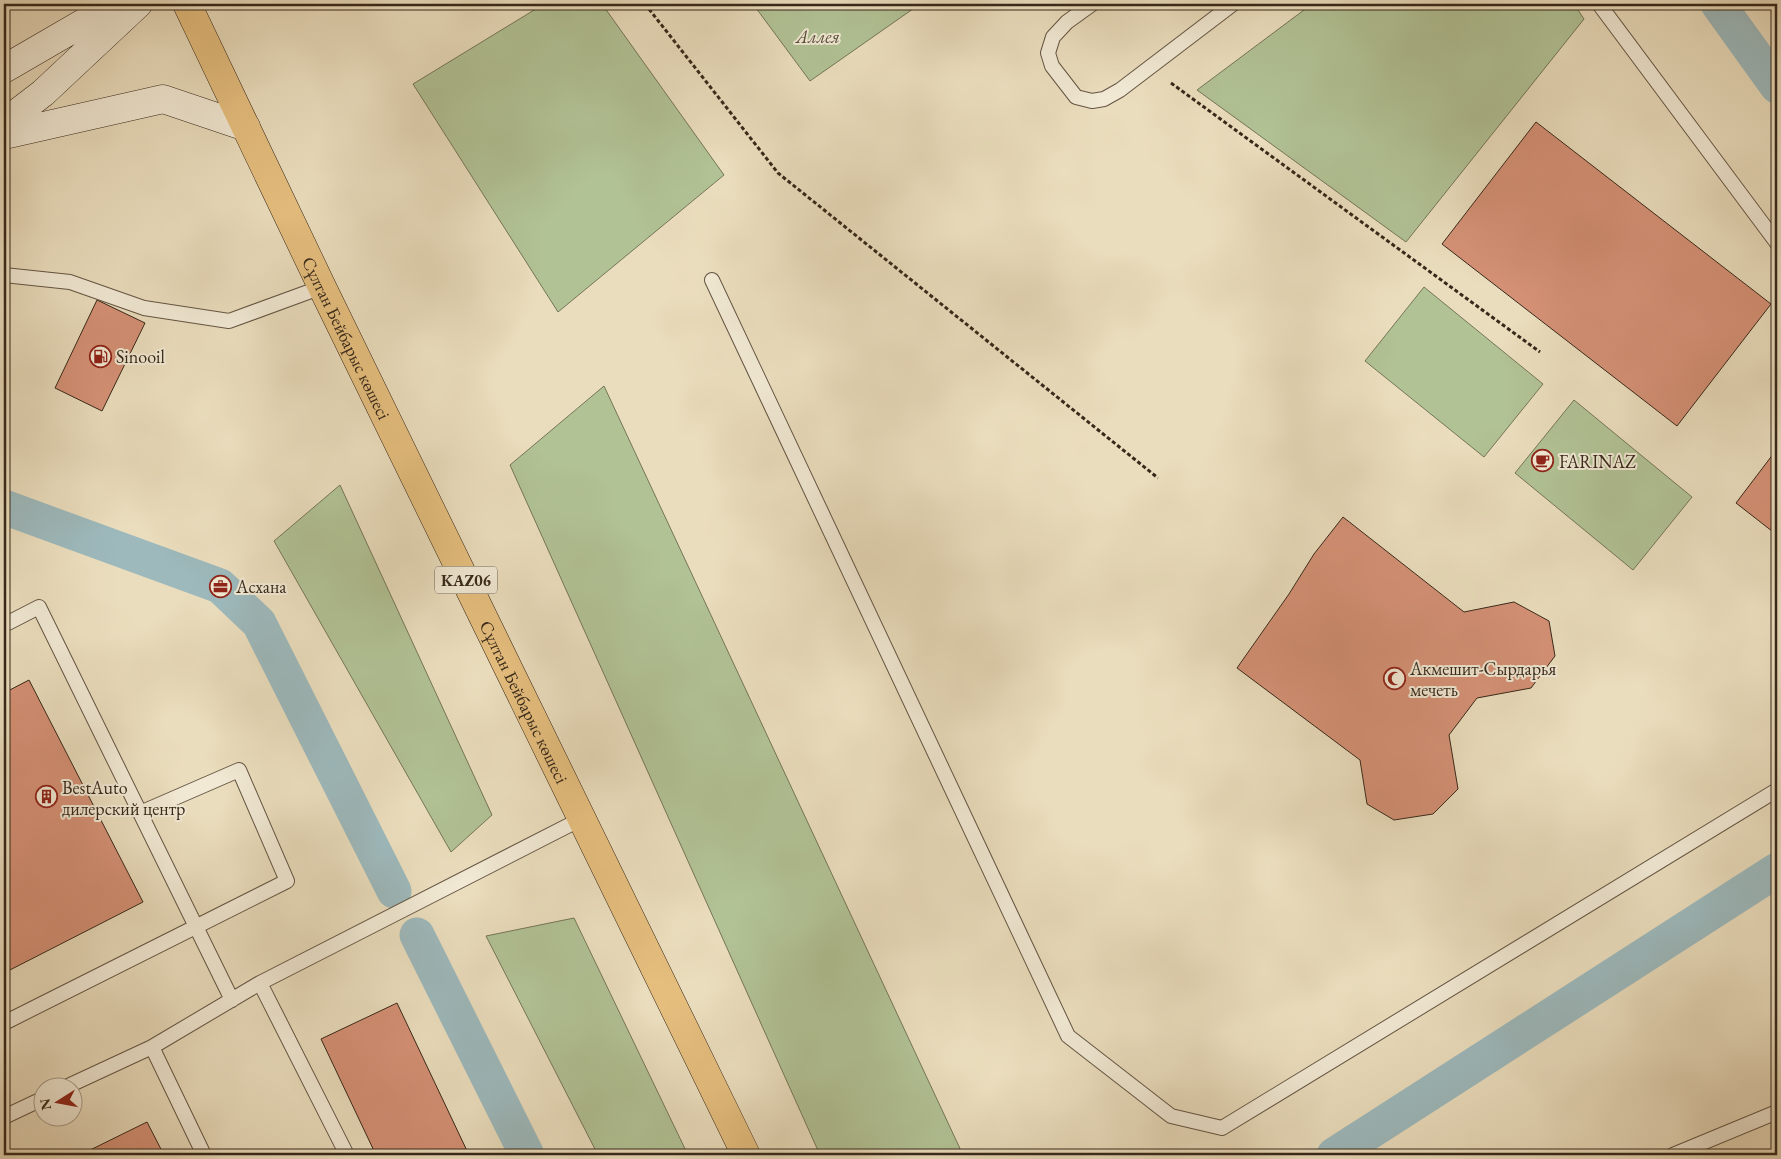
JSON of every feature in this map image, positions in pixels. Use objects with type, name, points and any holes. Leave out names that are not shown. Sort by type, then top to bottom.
[{"type":"main road","points":[[4,69],[116,4]]},
{"type":"main road","points":[[4,123],[43,94],[138,4]]},
{"type":"main road","name":"Сұлтан Бейбарыс көшесі","points":[[186,4],[322,287],[746,1155]]},
{"type":"main road","points":[[4,135],[163,99],[246,127]]},
{"type":"lane","points":[[1092,4],[1067,22],[1053,37],[1048,52],[1052,66],[1076,96],[1092,101],[1104,99],[1120,90],[1233,4]]},
{"type":"lane","points":[[1599,4],[1777,243]]},
{"type":"lane","points":[[4,275],[70,282],[144,308],[229,321],[322,287]]},
{"type":"lane","points":[[712,280],[1068,1036],[1171,1116],[1222,1128],[1777,790]]},
{"type":"lane","points":[[4,625],[39,607],[232,1000]]},
{"type":"lane","points":[[4,1023],[287,881],[239,770],[140,813]]},
{"type":"lane","points":[[82,1080],[152,1047],[260,983],[582,818]]},
{"type":"lane","points":[[260,983],[347,1155]]},
{"type":"lane","points":[[152,1047],[204,1155]]},
{"type":"lane","points":[[4,1117],[32,1104]]},
{"type":"lane","points":[[1673,1155],[1777,1112]]},
{"type":"path","points":[[645,4],[778,173],[1158,478]]},
{"type":"path","points":[[1171,83],[1540,352]]},
{"type":"green space","points":[[544,4],[602,4],[724,175],[558,312],[413,84]]},
{"type":"green space","name":"Аллея","points":[[753,4],[920,4],[810,81]]},
{"type":"green space","points":[[1312,4],[1574,4],[1584,19],[1406,242],[1197,90]]},
{"type":"green space","points":[[1424,287],[1543,384],[1484,457],[1365,361]]},
{"type":"green space","points":[[604,386],[963,1155],[820,1155],[510,465]]},
{"type":"green space","points":[[1574,400],[1692,497],[1633,570],[1515,473]]},
{"type":"green space","points":[[340,485],[492,815],[451,852],[274,541]]},
{"type":"green space","points":[[574,918],[688,1155],[598,1155],[486,936]]},
{"type":"building","points":[[1536,122],[1771,304],[1677,426],[1442,244]]},
{"type":"building","name":"Sinooil","points":[[97,300],[145,323],[102,411],[55,388]]},
{"type":"building","points":[[1777,449],[1777,535],[1736,503]]},
{"type":"building","name":"Акмешит-Сырдарья мечеть","points":[[1343,517],[1464,612],[1514,602],[1549,621],[1555,656],[1531,688],[1477,698],[1449,735],[1458,789],[1433,814],[1394,820],[1367,804],[1360,760],[1237,668],[1289,594],[1314,554]]},
{"type":"building","name":"BestAuto дилерский центр","points":[[29,680],[143,902],[4,973],[4,693]]},
{"type":"building","points":[[397,1003],[469,1155],[376,1155],[321,1039]]},
{"type":"building","points":[[147,1122],[164,1155],[82,1154]]},
{"type":"waterway","points":[[1718,4],[1777,86]]},
{"type":"waterway","points":[[4,507],[220,586],[259,623],[394,891]]},
{"type":"waterway","points":[[1334,1155],[1777,870]]},
{"type":"waterway","points":[[417,935],[527,1155]]},
{"type":"place","name":"Sinooil","points":[[100,356]]},
{"type":"place","name":"FARINAZ","points":[[1543,461]]},
{"type":"place","name":"Асхана","points":[[220,586]]},
{"type":"place","name":"Акмешит-Сырдарья мечеть","points":[[1394,678]]},
{"type":"place","name":"BestAuto дилерский центр","points":[[46,797]]}]
